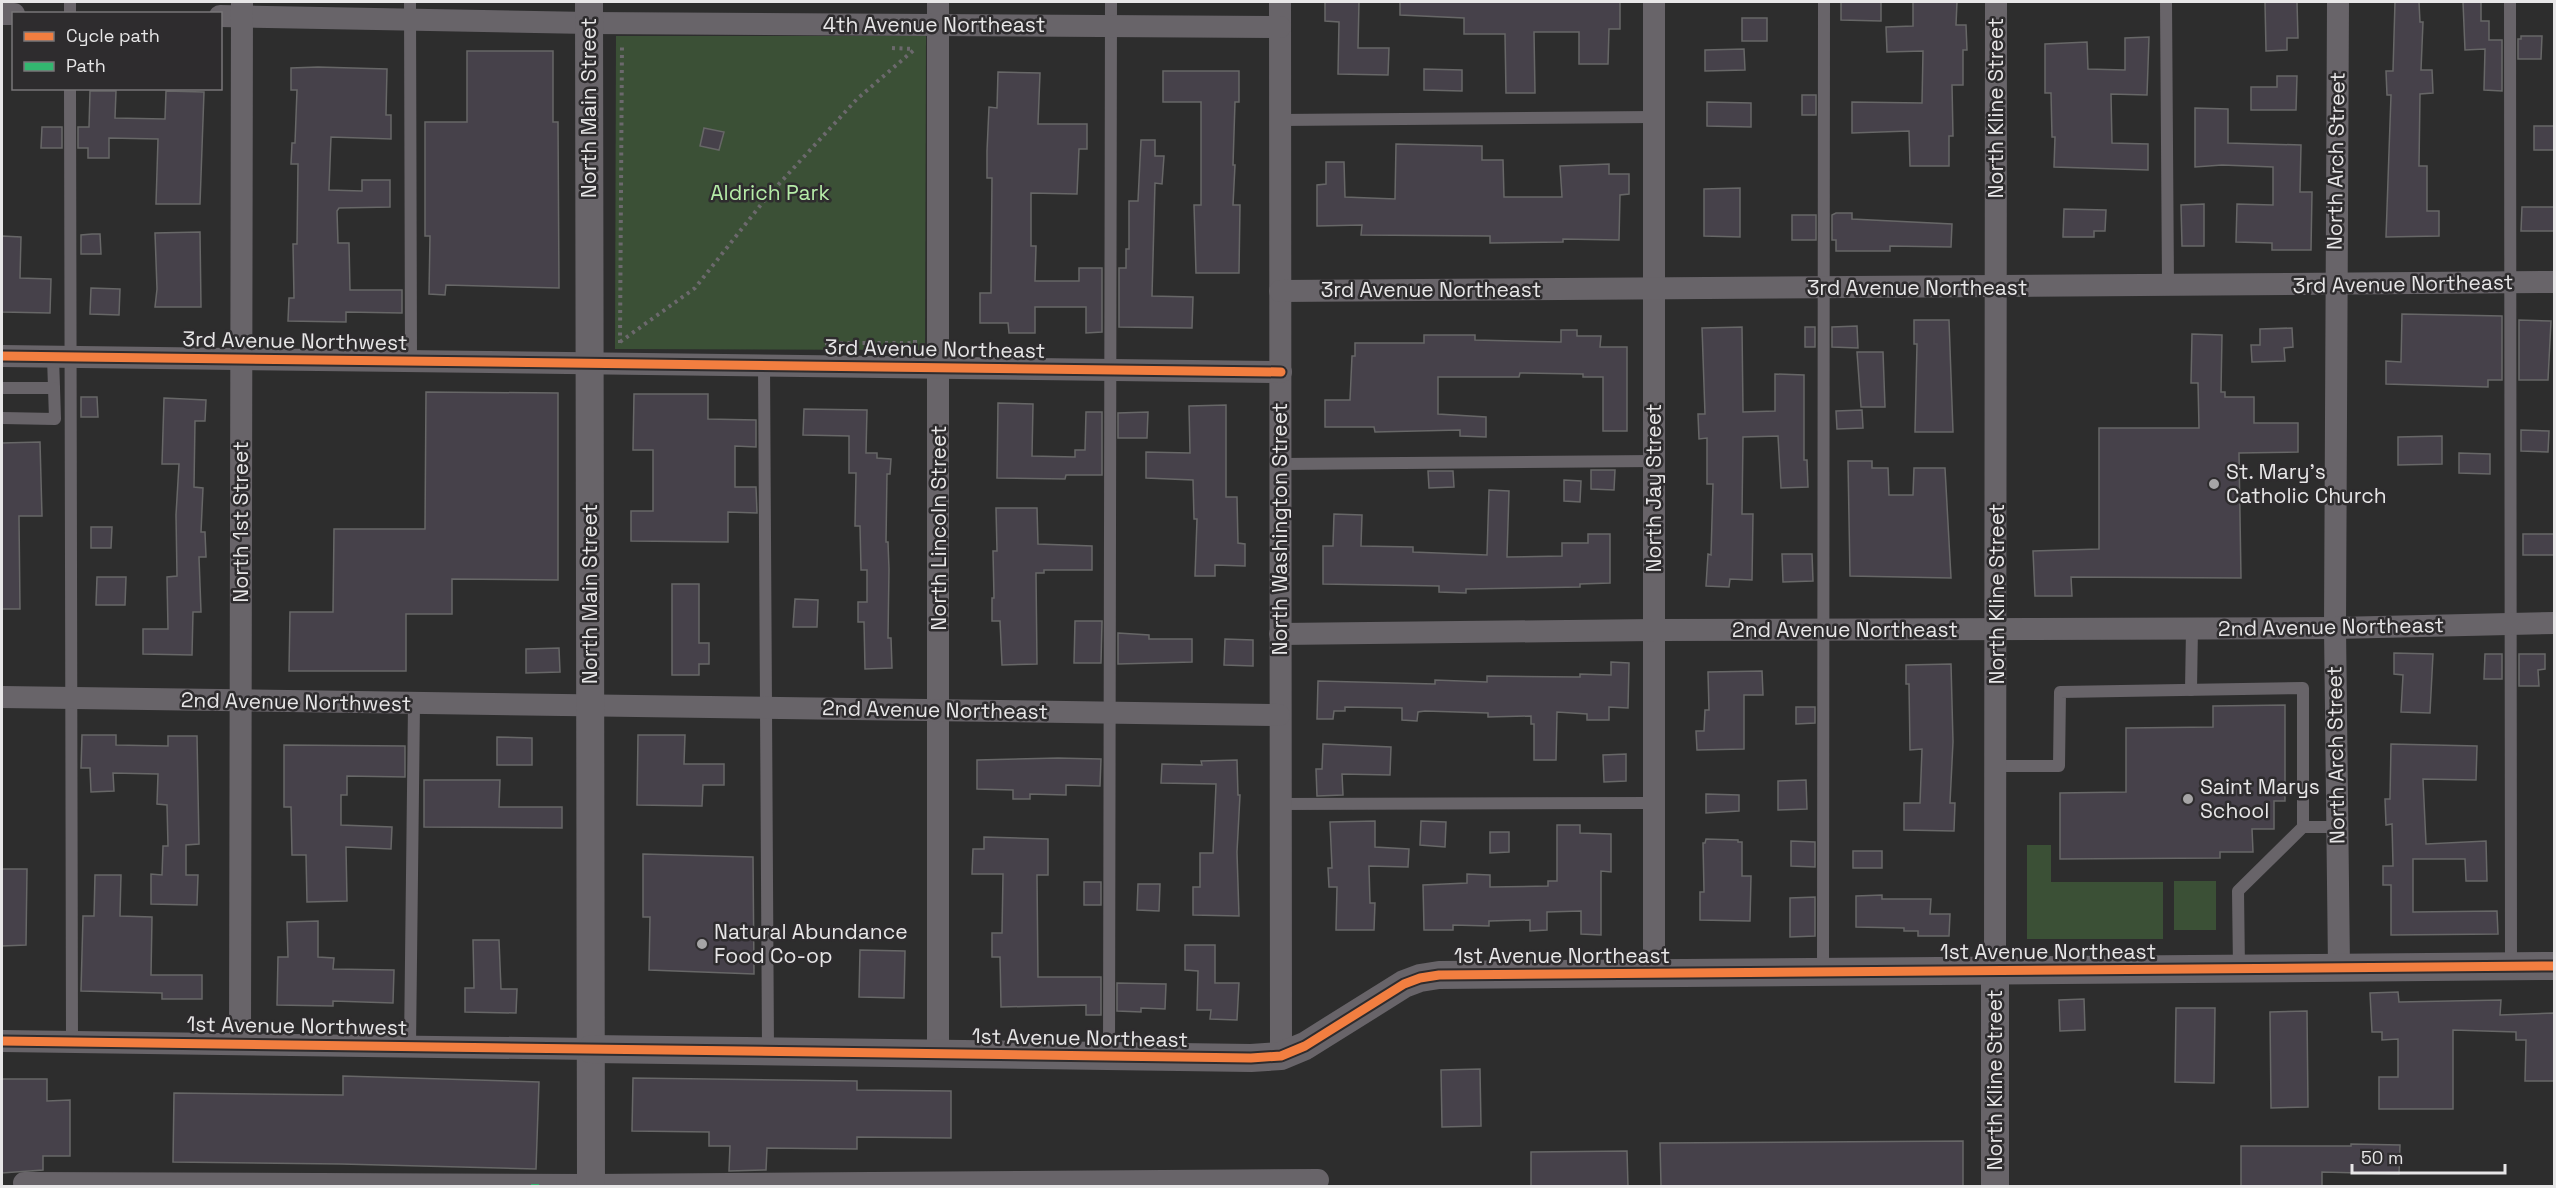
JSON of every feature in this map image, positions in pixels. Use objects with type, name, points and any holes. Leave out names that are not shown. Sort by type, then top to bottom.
[{"type":"street","name":"North Lincoln Street","points":[[938,2],[940,710],[938,1054]]},
{"type":"street","name":"North Washington Street","points":[[1280,2],[1281,1056]]},
{"type":"street","name":"North Jay Street","points":[[1654,2],[1654,974]]},
{"type":"street","name":"North Kline Street","points":[[1995,1186],[1996,2]]},
{"type":"street","name":"North Arch Street","points":[[2338,2],[2335,284],[2338,968]]},
{"type":"street","name":"4th Avenue Northeast","points":[[235,11],[589,12],[621,23],[1280,27]]},
{"type":"street","name":"North 1st Street","points":[[235,11],[241,358],[240,1043]]},
{"type":"street","name":"North Main Street","points":[[589,12],[591,1186]]},
{"type":"street","name":"3rd Avenue Northeast","points":[[1280,291],[1996,288],[2554,282]]},
{"type":"street","name":"3rd Avenue Northeast","points":[[589,363],[620,352],[764,364],[1281,372]]},
{"type":"street","name":"3rd Avenue Northwest","points":[[2,356],[589,363]]},
{"type":"street","name":"2nd Avenue Northeast","points":[[1280,634],[1654,630],[2335,628],[2554,623]]},
{"type":"street","name":"2nd Avenue Northwest","points":[[2,697],[591,706]]},
{"type":"street","name":"2nd Avenue Northeast","points":[[591,706],[1279,715]]},
{"type":"street","name":"1st Avenue Northeast","points":[[591,1049],[1251,1058],[1281,1056],[1325,1036],[1404,984],[1420,978],[1439,975],[2554,966]]},
{"type":"street","name":"1st Avenue Northwest","points":[[2,1041],[591,1049]]},
{"type":"street","points":[[24,1184],[591,1186],[1318,1180]]},
{"type":"lane","points":[[1109,1056],[1111,2]]},
{"type":"lane","points":[[1823,973],[1824,2]]},
{"type":"lane","points":[[2166,2],[2168,286]]},
{"type":"lane","points":[[2510,2],[2511,966]]},
{"type":"lane","points":[[410,10],[411,361]]},
{"type":"lane","points":[[70,90],[62,357],[72,698],[72,1041]]},
{"type":"lane","points":[[1280,120],[1654,117]]},
{"type":"lane","points":[[2,418],[55,418],[54,388],[62,357]]},
{"type":"lane","points":[[764,364],[768,1052]]},
{"type":"lane","points":[[2,388],[54,388]]},
{"type":"lane","points":[[1281,464],[1655,461]]},
{"type":"lane","points":[[2191,690],[2192,628]]},
{"type":"lane","points":[[1996,766],[2059,766],[2060,692],[2302,688],[2303,827]]},
{"type":"lane","points":[[410,1046],[414,704]]},
{"type":"lane","points":[[1279,804],[1654,802]]},
{"type":"lane","points":[[2239,969],[2238,891],[2303,827],[2337,827]]},
{"type":"path","points":[[620,352],[621,23]]},
{"type":"path","points":[[620,352],[695,288],[767,197],[857,99],[915,48]]},
{"type":"green space","name":"Aldrich Park","points":[[616,36],[926,36],[925,350],[615,349]]},
{"type":"green space","points":[[2027,845],[2051,845],[2051,882],[2163,882],[2163,939],[2027,939]]},
{"type":"green space","points":[[2174,881],[2216,881],[2216,930],[2174,930]]},
{"type":"building","points":[[1325,2],[1359,2],[1358,48],[1389,48],[1388,75],[1338,74],[1339,22],[1325,21]]},
{"type":"building","points":[[1400,2],[1620,2],[1620,29],[1609,29],[1608,64],[1579,64],[1579,32],[1534,32],[1535,93],[1506,93],[1505,34],[1464,34],[1464,18],[1400,15]]},
{"type":"building","points":[[1841,2],[1881,2],[1881,21],[1841,20]]},
{"type":"building","points":[[1913,2],[1957,2],[1956,25],[1966,25],[1967,50],[1963,50],[1963,85],[1952,85],[1953,136],[1949,136],[1949,166],[1910,166],[1909,131],[1852,133],[1852,102],[1922,103],[1923,51],[1887,52],[1886,27],[1913,26]]},
{"type":"building","points":[[2265,2],[2297,2],[2298,38],[2287,38],[2287,50],[2266,51]]},
{"type":"building","points":[[2395,2],[2419,2],[2420,22],[2423,22],[2421,70],[2432,70],[2433,93],[2420,94],[2419,166],[2427,166],[2427,211],[2439,211],[2439,236],[2386,237],[2391,95],[2387,95],[2386,71],[2393,71]]},
{"type":"building","points":[[2463,2],[2481,2],[2481,21],[2489,21],[2489,40],[2502,40],[2502,91],[2484,90],[2485,49],[2465,50]]},
{"type":"building","points":[[1742,18],[1767,18],[1767,41],[1742,41]]},
{"type":"building","points":[[2521,36],[2542,36],[2541,59],[2518,59],[2518,39],[2521,39]]},
{"type":"building","points":[[2149,37],[2147,95],[2111,94],[2112,143],[2148,144],[2148,170],[2054,167],[2055,137],[2052,137],[2051,93],[2045,93],[2045,44],[2087,42],[2088,69],[2125,70],[2125,38]]},
{"type":"building","points":[[1744,49],[1745,70],[1705,71],[1705,50]]},
{"type":"building","points":[[467,51],[553,51],[553,122],[558,122],[559,288],[446,285],[445,295],[429,294],[430,236],[425,236],[425,122],[467,122]]},
{"type":"building","points":[[291,68],[387,69],[386,115],[391,115],[391,139],[331,137],[329,190],[362,191],[362,180],[390,180],[390,207],[339,208],[337,211],[338,243],[349,243],[350,290],[402,290],[402,313],[346,312],[346,322],[288,321],[289,298],[294,298],[293,244],[297,244],[298,164],[291,164],[292,143],[295,143],[297,90],[291,90]]},
{"type":"building","points":[[1424,69],[1462,70],[1462,91],[1424,90]]},
{"type":"building","points":[[1163,71],[1239,71],[1239,102],[1235,102],[1233,205],[1240,205],[1239,273],[1196,273],[1194,205],[1201,205],[1201,102],[1163,102]]},
{"type":"building","points":[[998,72],[1040,73],[1038,124],[1087,124],[1087,149],[1079,149],[1077,194],[1031,193],[1031,246],[1036,246],[1035,281],[1079,281],[1079,268],[1102,268],[1102,332],[1086,333],[1086,307],[1035,307],[1035,333],[1009,333],[1008,323],[980,323],[980,293],[991,293],[992,178],[987,178],[987,151],[989,107],[997,108]]},
{"type":"building","points":[[2277,76],[2297,76],[2296,110],[2251,110],[2251,87],[2277,87]]},
{"type":"building","points":[[90,91],[116,91],[115,118],[165,119],[166,91],[204,92],[200,204],[156,204],[158,139],[109,138],[109,158],[88,158],[88,148],[78,148],[78,127],[89,127]]},
{"type":"building","points":[[1802,95],[1816,95],[1816,115],[1802,115]]},
{"type":"building","points":[[1707,102],[1751,103],[1751,127],[1707,126]]},
{"type":"building","points":[[2195,108],[2228,109],[2228,143],[2301,145],[2300,192],[2312,192],[2311,250],[2272,250],[2272,243],[2236,242],[2237,204],[2273,205],[2273,167],[2222,165],[2195,167]]},
{"type":"building","points":[[2534,126],[2554,126],[2554,150],[2534,150]]},
{"type":"building","points":[[42,127],[62,127],[62,148],[41,148]]},
{"type":"building","points":[[704,128],[724,132],[719,150],[700,146]]},
{"type":"building","points":[[1141,140],[1155,140],[1155,156],[1164,156],[1162,184],[1155,183],[1152,296],[1193,297],[1192,328],[1119,327],[1119,268],[1126,268],[1126,249],[1129,249],[1129,201],[1138,201]]},
{"type":"building","points":[[1396,144],[1482,146],[1482,160],[1503,160],[1504,197],[1562,197],[1560,166],[1609,164],[1609,174],[1629,174],[1629,194],[1620,195],[1619,240],[1563,239],[1563,242],[1490,243],[1490,236],[1361,235],[1362,225],[1317,226],[1317,185],[1326,184],[1326,162],[1344,162],[1345,197],[1395,199]]},
{"type":"building","points":[[1740,188],[1740,237],[1704,236],[1704,189]]},
{"type":"building","points":[[2204,204],[2204,246],[2182,246],[2181,205]]},
{"type":"building","points":[[2522,207],[2554,207],[2554,231],[2521,231]]},
{"type":"building","points":[[2064,209],[2106,210],[2105,231],[2094,231],[2094,237],[2063,237]]},
{"type":"building","points":[[1852,213],[1852,219],[1952,224],[1951,247],[1890,246],[1890,251],[1836,251],[1836,240],[1832,240],[1832,215]]},
{"type":"building","points":[[1792,215],[1816,215],[1816,240],[1792,240]]},
{"type":"building","points":[[200,232],[201,307],[155,307],[157,289],[155,233]]},
{"type":"building","points":[[100,234],[101,254],[81,254],[81,235]]},
{"type":"building","points":[[2,236],[21,237],[20,278],[51,279],[50,313],[2,312]]},
{"type":"building","points":[[91,288],[120,289],[119,315],[90,314]]},
{"type":"building","points":[[2402,314],[2502,316],[2502,380],[2488,380],[2488,387],[2386,384],[2386,361],[2401,362]]},
{"type":"building","points":[[1914,320],[1949,320],[1953,432],[1915,432],[1917,344],[1914,344]]},
{"type":"building","points":[[2519,320],[2551,321],[2548,380],[2519,380]]},
{"type":"building","points":[[1857,326],[1858,348],[1832,347],[1832,327]]},
{"type":"building","points":[[1742,327],[1743,412],[1775,411],[1775,374],[1804,375],[1804,460],[1807,460],[1808,487],[1781,488],[1778,436],[1743,437],[1742,514],[1753,514],[1752,580],[1730,579],[1729,587],[1706,586],[1708,554],[1711,555],[1713,484],[1707,484],[1707,438],[1699,439],[1698,414],[1705,414],[1702,328]]},
{"type":"building","points":[[1805,327],[1815,327],[1815,347],[1805,347]]},
{"type":"building","points":[[2292,328],[2293,347],[2284,348],[2285,361],[2252,362],[2251,345],[2260,345],[2260,329]]},
{"type":"building","points":[[1561,330],[1577,330],[1577,336],[1601,336],[1600,347],[1627,347],[1627,431],[1603,431],[1603,377],[1583,377],[1583,374],[1520,373],[1519,377],[1438,377],[1438,414],[1486,417],[1486,437],[1460,436],[1460,430],[1375,432],[1374,427],[1325,427],[1325,400],[1350,400],[1352,356],[1355,356],[1355,343],[1424,343],[1424,335],[1475,335],[1475,340],[1561,342]]},
{"type":"building","points":[[2192,334],[2222,335],[2221,392],[2225,392],[2225,397],[2254,397],[2254,423],[2298,423],[2298,452],[2239,453],[2241,578],[2071,577],[2072,596],[2035,596],[2033,551],[2099,549],[2099,428],[2199,428],[2198,383],[2191,383]]},
{"type":"building","points":[[1857,352],[1883,352],[1885,407],[1861,407]]},
{"type":"building","points":[[426,392],[558,393],[558,580],[452,579],[452,614],[406,614],[406,671],[289,671],[290,612],[333,612],[334,529],[425,529]]},
{"type":"building","points":[[634,394],[708,394],[708,419],[756,420],[756,447],[735,446],[735,487],[756,487],[757,513],[728,512],[728,542],[631,541],[631,511],[653,511],[653,450],[633,450]]},
{"type":"building","points":[[81,397],[97,397],[98,417],[81,417]]},
{"type":"building","points":[[164,398],[206,400],[205,421],[195,421],[194,487],[203,488],[201,532],[205,532],[206,557],[199,557],[201,612],[193,612],[192,655],[143,654],[143,629],[168,629],[167,577],[177,576],[176,515],[179,464],[162,464]]},
{"type":"building","points":[[998,403],[1033,404],[1032,456],[1075,457],[1075,450],[1085,450],[1086,412],[1102,412],[1102,475],[1066,475],[1065,479],[997,478]]},
{"type":"building","points":[[1226,405],[1226,497],[1237,497],[1238,543],[1245,544],[1245,566],[1215,565],[1215,576],[1195,576],[1197,519],[1194,519],[1193,480],[1146,478],[1146,452],[1190,453],[1189,406]]},
{"type":"building","points":[[804,409],[867,410],[866,453],[877,453],[877,458],[891,459],[890,474],[887,474],[886,542],[888,542],[889,569],[888,638],[891,638],[892,668],[865,669],[864,622],[858,622],[858,602],[867,602],[867,570],[861,570],[860,526],[855,526],[856,473],[849,473],[849,436],[803,435]]},
{"type":"building","points":[[1862,410],[1863,428],[1837,429],[1836,411]]},
{"type":"building","points":[[1148,412],[1147,438],[1118,438],[1118,413]]},
{"type":"building","points":[[2521,430],[2549,431],[2548,452],[2521,451]]},
{"type":"building","points":[[2442,436],[2442,464],[2398,465],[2398,437]]},
{"type":"building","points":[[40,442],[42,516],[19,516],[20,609],[2,609],[2,443]]},
{"type":"building","points":[[2459,453],[2490,454],[2490,474],[2459,473]]},
{"type":"building","points":[[1848,461],[1872,461],[1872,468],[1888,468],[1889,495],[1913,495],[1914,468],[1945,468],[1951,578],[1850,576]]},
{"type":"building","points":[[1591,470],[1615,470],[1614,490],[1591,489]]},
{"type":"building","points":[[1428,471],[1453,471],[1454,487],[1429,488]]},
{"type":"building","points":[[1564,480],[1581,481],[1580,502],[1564,501]]},
{"type":"building","points":[[1489,490],[1509,491],[1507,557],[1562,556],[1562,543],[1588,543],[1588,534],[1610,534],[1610,583],[1580,584],[1580,587],[1466,589],[1466,593],[1439,592],[1439,586],[1323,584],[1323,546],[1333,546],[1334,514],[1362,515],[1361,546],[1413,547],[1413,552],[1487,555]]},
{"type":"building","points":[[996,508],[1037,508],[1038,544],[1092,546],[1092,570],[1044,570],[1044,573],[1036,573],[1037,664],[1002,665],[1000,621],[992,621],[993,551],[997,551]]},
{"type":"building","points":[[91,527],[112,527],[111,548],[91,548]]},
{"type":"building","points":[[2523,534],[2554,534],[2554,555],[2523,555]]},
{"type":"building","points":[[1782,554],[1812,554],[1813,581],[1783,582]]},
{"type":"building","points":[[97,577],[126,577],[125,605],[96,605]]},
{"type":"building","points":[[672,584],[699,584],[699,643],[709,643],[709,664],[699,664],[699,675],[672,675]]},
{"type":"building","points":[[795,599],[818,600],[817,627],[793,627]]},
{"type":"building","points":[[1075,621],[1102,621],[1101,663],[1074,663]]},
{"type":"building","points":[[1118,633],[1149,635],[1149,639],[1192,639],[1192,662],[1118,664]]},
{"type":"building","points":[[1225,639],[1253,640],[1253,666],[1224,665]]},
{"type":"building","points":[[559,648],[560,672],[526,673],[526,649]]},
{"type":"building","points":[[2394,653],[2433,654],[2430,713],[2401,712],[2403,675],[2394,674]]},
{"type":"building","points":[[2485,654],[2502,654],[2502,679],[2484,679]]},
{"type":"building","points":[[2519,654],[2545,654],[2545,669],[2538,670],[2539,686],[2519,686]]},
{"type":"building","points":[[1611,662],[1629,663],[1628,708],[1609,707],[1609,720],[1587,720],[1587,714],[1557,712],[1556,760],[1534,760],[1534,724],[1531,724],[1531,716],[1488,717],[1488,713],[1425,711],[1418,712],[1417,721],[1402,720],[1402,708],[1345,707],[1345,711],[1334,711],[1333,719],[1317,719],[1318,681],[1435,684],[1435,680],[1487,682],[1487,676],[1611,675]]},
{"type":"building","points":[[1951,664],[1953,742],[1950,803],[1955,803],[1954,831],[1904,830],[1904,803],[1920,803],[1922,749],[1910,750],[1909,684],[1906,684],[1906,665]]},
{"type":"building","points":[[1762,671],[1763,695],[1744,695],[1744,749],[1697,750],[1696,731],[1704,731],[1705,710],[1709,710],[1708,672]]},
{"type":"building","points":[[2285,705],[2285,801],[2274,801],[2274,829],[2252,829],[2253,852],[2220,852],[2220,858],[2060,859],[2060,793],[2126,792],[2126,728],[2213,727],[2213,706]]},
{"type":"building","points":[[1796,707],[1815,707],[1815,723],[1796,724]]},
{"type":"building","points":[[82,735],[116,735],[116,745],[168,746],[168,736],[197,736],[199,844],[186,845],[186,875],[198,875],[197,905],[151,904],[151,874],[162,875],[163,846],[168,846],[167,805],[157,804],[158,774],[113,773],[114,791],[91,792],[90,768],[81,768]]},
{"type":"building","points":[[638,735],[685,735],[684,764],[724,764],[724,785],[703,785],[702,806],[637,805]]},
{"type":"building","points":[[497,737],[532,738],[532,765],[497,765]]},
{"type":"building","points":[[1323,744],[1391,747],[1390,775],[1342,774],[1343,795],[1317,796],[1316,769],[1322,769]]},
{"type":"building","points":[[2391,744],[2477,746],[2476,780],[2423,779],[2426,844],[2486,841],[2487,881],[2466,881],[2465,859],[2413,859],[2413,912],[2497,911],[2498,934],[2391,935],[2391,885],[2383,885],[2383,866],[2393,866],[2392,824],[2386,825],[2385,799],[2390,799]]},
{"type":"building","points":[[284,745],[405,746],[405,777],[347,776],[347,795],[341,795],[341,825],[392,827],[391,849],[346,847],[347,901],[307,902],[306,855],[292,855],[291,807],[284,807]]},
{"type":"building","points":[[1626,754],[1626,781],[1604,782],[1603,755]]},
{"type":"building","points":[[1101,759],[1100,786],[1066,785],[1066,795],[1030,794],[1030,799],[1013,799],[1013,790],[977,789],[977,760]]},
{"type":"building","points":[[1237,760],[1238,795],[1240,795],[1237,852],[1239,916],[1193,915],[1193,887],[1200,887],[1200,853],[1213,853],[1216,784],[1161,783],[1162,764],[1202,765],[1201,761]]},
{"type":"building","points":[[424,780],[500,780],[499,807],[562,807],[562,828],[424,827]]},
{"type":"building","points":[[1806,780],[1807,809],[1778,810],[1778,781]]},
{"type":"building","points":[[1706,794],[1739,795],[1739,811],[1706,813]]},
{"type":"building","points":[[1375,821],[1375,847],[1409,849],[1408,867],[1369,866],[1370,903],[1375,903],[1374,930],[1336,930],[1337,887],[1329,887],[1328,868],[1332,868],[1330,822]]},
{"type":"building","points":[[1421,821],[1446,822],[1445,847],[1420,845]]},
{"type":"building","points":[[1557,825],[1580,825],[1580,833],[1611,834],[1611,872],[1601,871],[1601,935],[1581,934],[1581,911],[1547,912],[1547,930],[1530,931],[1530,920],[1489,921],[1489,926],[1453,925],[1453,930],[1424,930],[1423,885],[1467,883],[1467,874],[1490,875],[1490,887],[1548,886],[1548,881],[1557,881]]},
{"type":"building","points":[[1490,832],[1509,832],[1509,852],[1490,853]]},
{"type":"building","points":[[984,837],[1048,839],[1048,875],[1037,875],[1038,977],[1101,977],[1101,1015],[1086,1015],[1086,1005],[1001,1007],[1000,957],[992,957],[992,933],[1002,933],[1003,874],[972,874],[973,849],[984,849]]},
{"type":"building","points":[[1706,839],[1742,842],[1742,876],[1751,876],[1750,921],[1700,920],[1700,892],[1704,892],[1703,843]]},
{"type":"building","points":[[1791,841],[1815,842],[1815,867],[1791,866]]},
{"type":"building","points":[[1853,851],[1882,851],[1882,868],[1853,868]]},
{"type":"building","points":[[643,854],[753,857],[754,974],[649,970],[650,917],[643,917]]},
{"type":"building","points":[[2,869],[27,869],[26,945],[2,946]]},
{"type":"building","points":[[95,875],[121,875],[120,916],[152,917],[151,975],[202,975],[202,999],[162,999],[162,993],[81,991],[83,916],[94,916]]},
{"type":"building","points":[[1084,882],[1101,882],[1101,905],[1084,905]]},
{"type":"building","points":[[1138,884],[1160,884],[1159,911],[1137,910]]},
{"type":"building","points":[[1882,895],[1882,899],[1931,899],[1930,914],[1950,914],[1949,936],[1918,936],[1918,931],[1904,931],[1904,928],[1856,927],[1856,896]]},
{"type":"building","points":[[1815,897],[1815,936],[1790,937],[1790,898]]},
{"type":"building","points":[[318,921],[318,957],[334,958],[333,969],[394,970],[393,1003],[333,1001],[333,1006],[277,1005],[278,957],[288,957],[287,922]]},
{"type":"building","points":[[473,940],[499,940],[501,989],[517,989],[516,1013],[465,1012],[465,988],[474,988]]},
{"type":"building","points":[[1185,945],[1215,945],[1215,983],[1239,983],[1237,1020],[1210,1019],[1211,1010],[1197,1010],[1198,971],[1185,970]]},
{"type":"building","points":[[860,950],[905,951],[904,998],[859,997]]},
{"type":"building","points":[[1117,983],[1166,984],[1165,1009],[1141,1008],[1141,1012],[1117,1011]]},
{"type":"building","points":[[2398,992],[2399,1002],[2501,1000],[2500,1015],[2554,1013],[2554,1081],[2525,1081],[2526,1040],[2516,1040],[2516,1032],[2453,1030],[2453,1109],[2379,1109],[2379,1077],[2398,1077],[2398,1039],[2382,1040],[2382,1032],[2372,1032],[2370,993]]},
{"type":"building","points":[[2084,999],[2085,1030],[2060,1031],[2059,1000]]},
{"type":"building","points":[[2176,1008],[2215,1008],[2214,1083],[2175,1082]]},
{"type":"building","points":[[2307,1011],[2308,1107],[2271,1108],[2270,1012]]},
{"type":"building","points":[[1480,1069],[1481,1126],[1442,1127],[1441,1070]]},
{"type":"building","points":[[343,1076],[539,1082],[536,1169],[173,1162],[174,1093],[343,1095]]},
{"type":"building","points":[[633,1078],[857,1081],[857,1090],[951,1091],[951,1138],[857,1137],[857,1149],[767,1148],[766,1170],[729,1171],[730,1146],[709,1146],[709,1132],[632,1131]]},
{"type":"building","points":[[2,1079],[47,1079],[47,1101],[70,1100],[70,1156],[43,1156],[43,1170],[2,1173]]},
{"type":"building","points":[[1963,1141],[1963,1186],[1661,1186],[1660,1143]]},
{"type":"building","points":[[2351,1144],[2400,1145],[2399,1174],[2322,1172],[2322,1186],[2241,1186],[2241,1146],[2351,1146]]},
{"type":"building","points":[[1627,1151],[1628,1186],[1531,1186],[1531,1152]]},
{"type":"cycle path","points":[[2,356],[1281,372]]},
{"type":"cycle path","points":[[2,1041],[1251,1058],[1281,1056],[1305,1046],[1404,984],[1420,978],[1439,975],[2554,966]]},
{"type":"place","name":"St. Mary's Catholic Church","points":[[2214,484]]},
{"type":"place","name":"Saint Marys School","points":[[2188,799]]},
{"type":"place","name":"Natural Abundance Food Co-op","points":[[702,944]]}]
